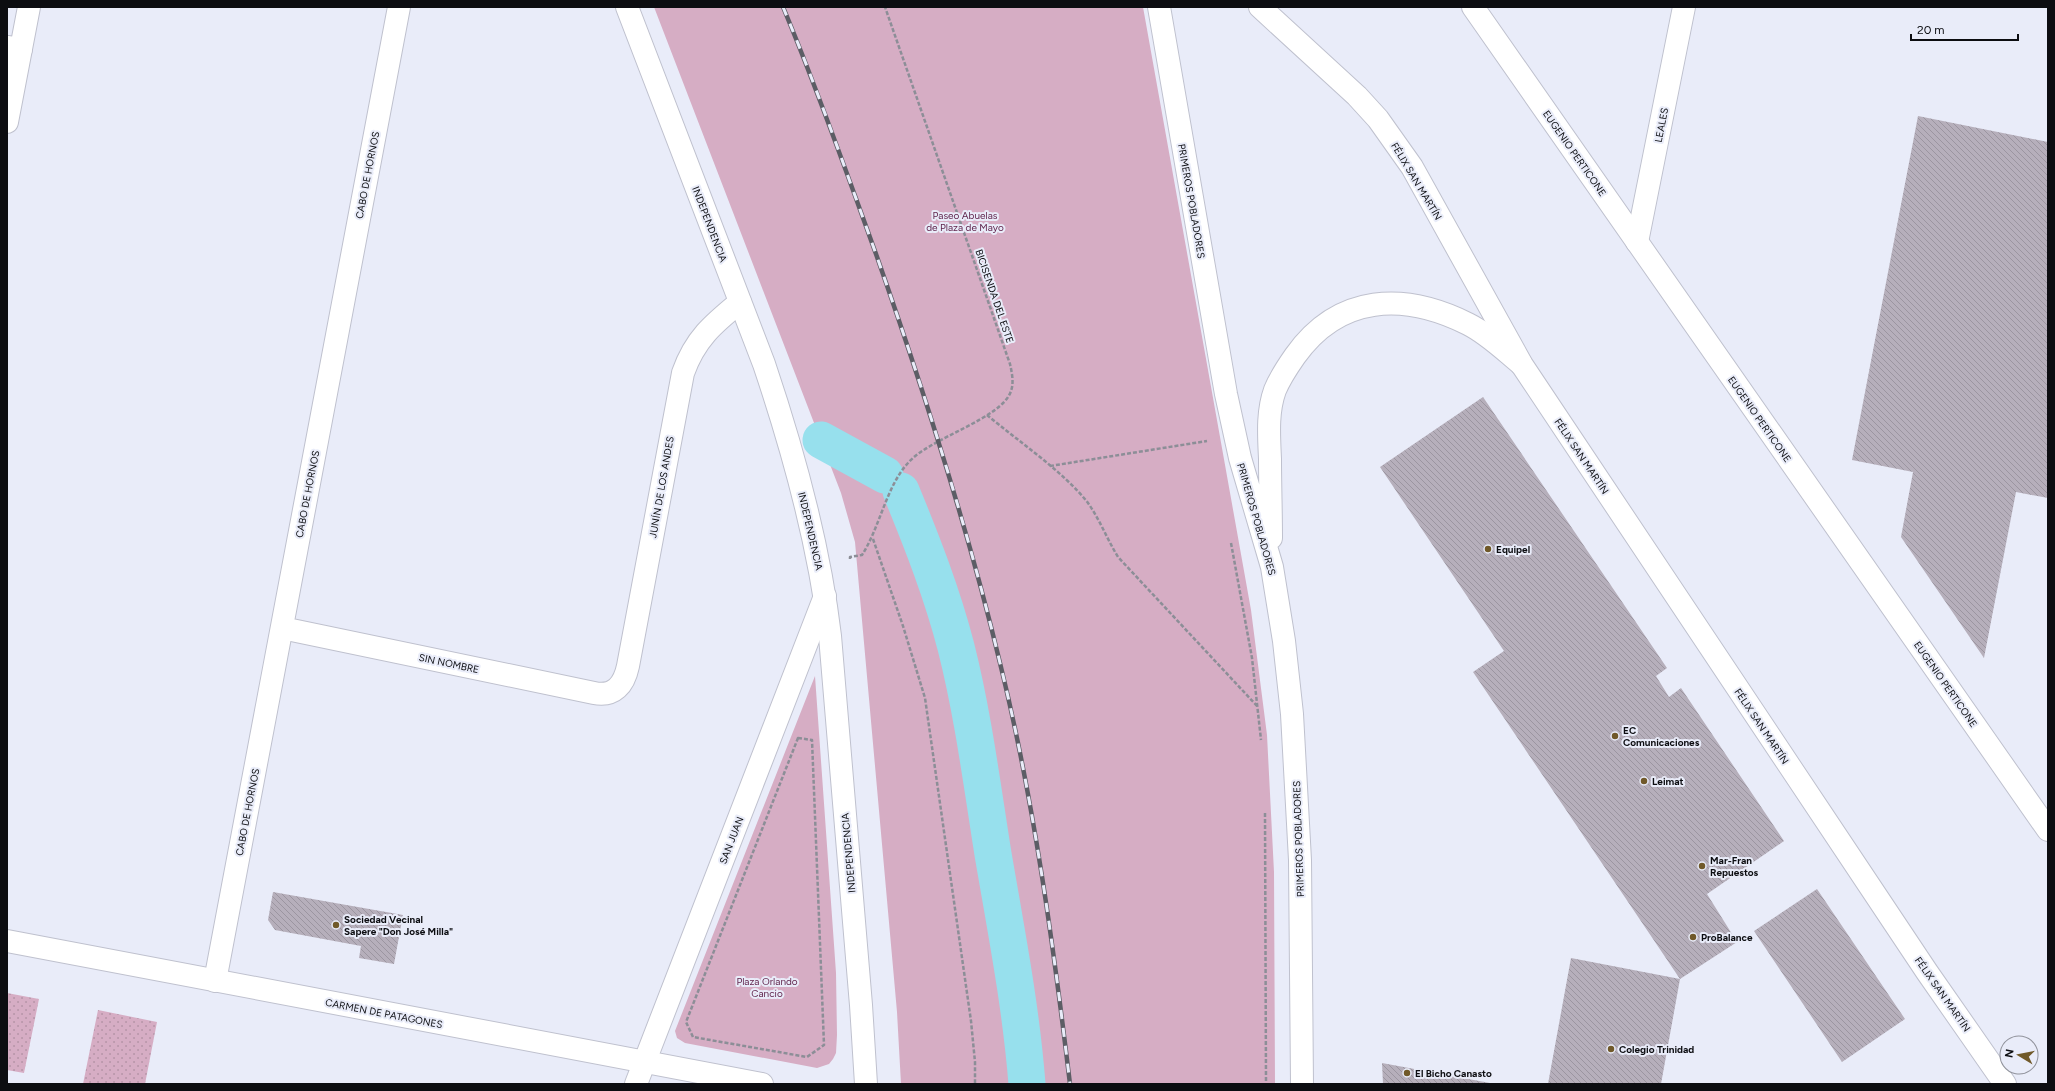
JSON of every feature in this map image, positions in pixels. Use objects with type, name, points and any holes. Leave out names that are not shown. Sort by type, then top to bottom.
[{"type":"main road","points":[[7,122],[14,48],[29,7]]},
{"type":"main road","name":"CABO DE HORNOS","points":[[215,981],[399,7]]},
{"type":"main road","name":"INDEPENDENCIA","points":[[627,7],[740,302],[784,423],[800,480],[825,596],[830,636],[866,1084]]},
{"type":"main road","name":"PRIMEROS POBLADORES","points":[[1159,7],[1226,394],[1240,458],[1272,567],[1284,641],[1292,714],[1300,860],[1302,1084]]},
{"type":"main road","name":"FÉLIX SAN MARTÍN","points":[[1260,7],[1357,96],[1412,167],[1522,365],[1927,972],[2005,1084]]},
{"type":"main road","name":"EUGENIO PERTICONE","points":[[1473,7],[2048,830]]},
{"type":"main road","name":"LEALES","points":[[1637,242],[1684,7]]},
{"type":"main road","name":"JUNÍN DE LOS ANDES","points":[[615,690],[622,684],[628,666],[682,373],[693,348],[699,339],[740,302]]},
{"type":"main road","name":"FÉLIX SAN MARTÍN","points":[[1272,567],[1269,414],[1275,390],[1288,366],[1304,343],[1325,324],[1347,311],[1372,304],[1398,304],[1417,307],[1442,314],[1468,324],[1492,339],[1522,365]]},
{"type":"main road","name":"SAN JUAN","points":[[636,1084],[825,596]]},
{"type":"main road","name":"SIN NOMBRE","points":[[282,628],[594,693],[608,694],[615,690]]},
{"type":"main road","name":"CARMEN DE PATAGONES","points":[[7,941],[645,1063],[708,1079],[762,1084]]},
{"type":"path","name":"BICISENDA DEL ESTE","points":[[885,7],[1010,364],[1013,380],[1011,392],[1004,403],[987,415],[916,454],[906,464],[888,498],[872,538],[908,641],[925,698],[971,1021],[975,1062],[975,1084]]},
{"type":"path","points":[[987,415],[1076,488],[1089,505],[1118,557],[1259,708]]},
{"type":"path","points":[[1049,466],[1213,440]]},
{"type":"path","points":[[1231,541],[1252,658],[1259,708],[1262,745]]},
{"type":"path","points":[[798,738],[812,740],[824,1045],[807,1057],[693,1036],[686,1022],[798,738]]},
{"type":"path","points":[[1265,810],[1266,1084]]},
{"type":"green space","name":"Paseo Abuelas de Plaza de Mayo","points":[[654,7],[1143,7],[1251,610],[1267,735],[1274,872],[1275,1084],[901,1084],[897,1012],[855,542],[841,493]]},
{"type":"green space","name":"Plaza Orlando Cancio","points":[[815,676],[836,973],[837,1035],[836,1053],[833,1059],[829,1064],[817,1068],[685,1043],[677,1038],[675,1031]]},
{"type":"green space","points":[[7,993],[39,999],[24,1073],[7,1070]]},
{"type":"green space","points":[[98,1010],[157,1022],[145,1084],[83,1084]]},
{"type":"building","points":[[1918,116],[2048,142],[2048,498],[2016,492],[1984,658],[1901,537],[1913,472],[1852,460]]},
{"type":"building","points":[[1483,397],[1667,668],[1656,676],[1669,697],[1681,688],[1784,841],[1707,894],[1737,942],[1680,979],[1473,672],[1504,651],[1380,467]]},
{"type":"building","points":[[1817,889],[1905,1019],[1842,1062],[1754,931]]},
{"type":"building","name":"Sociedad Vecinal Sapere \"Don José Milla\"","points":[[273,892],[403,915],[394,964],[359,958],[361,946],[275,930],[268,920]]},
{"type":"building","name":"Colegio Trinidad","points":[[1571,958],[1680,979],[1661,1084],[1548,1084]]},
{"type":"building","name":"El Bicho Canasto","points":[[1382,1063],[1490,1083],[1490,1084],[1383,1084]]},
{"type":"waterway","points":[[821,440],[885,475]]},
{"type":"waterway","points":[[901,491],[938,587],[962,672],[977,750],[1013,969],[1027,1084]]},
{"type":"railway","points":[[783,7],[831,130],[893,304],[959,508],[987,611],[1012,715],[1033,820],[1057,978],[1070,1084]]},
{"type":"place","name":"Equipel","points":[[1488,549]]},
{"type":"place","name":"EC Comunicaciones","points":[[1615,736]]},
{"type":"place","name":"Leimat","points":[[1644,781]]},
{"type":"place","name":"Mar-Fran Repuestos","points":[[1702,866]]},
{"type":"place","name":"Sociedad Vecinal Sapere \"Don José Milla\"","points":[[336,925]]},
{"type":"place","name":"ProBalance","points":[[1693,937]]},
{"type":"place","name":"Colegio Trinidad","points":[[1611,1049]]},
{"type":"place","name":"El Bicho Canasto","points":[[1407,1073]]}]
